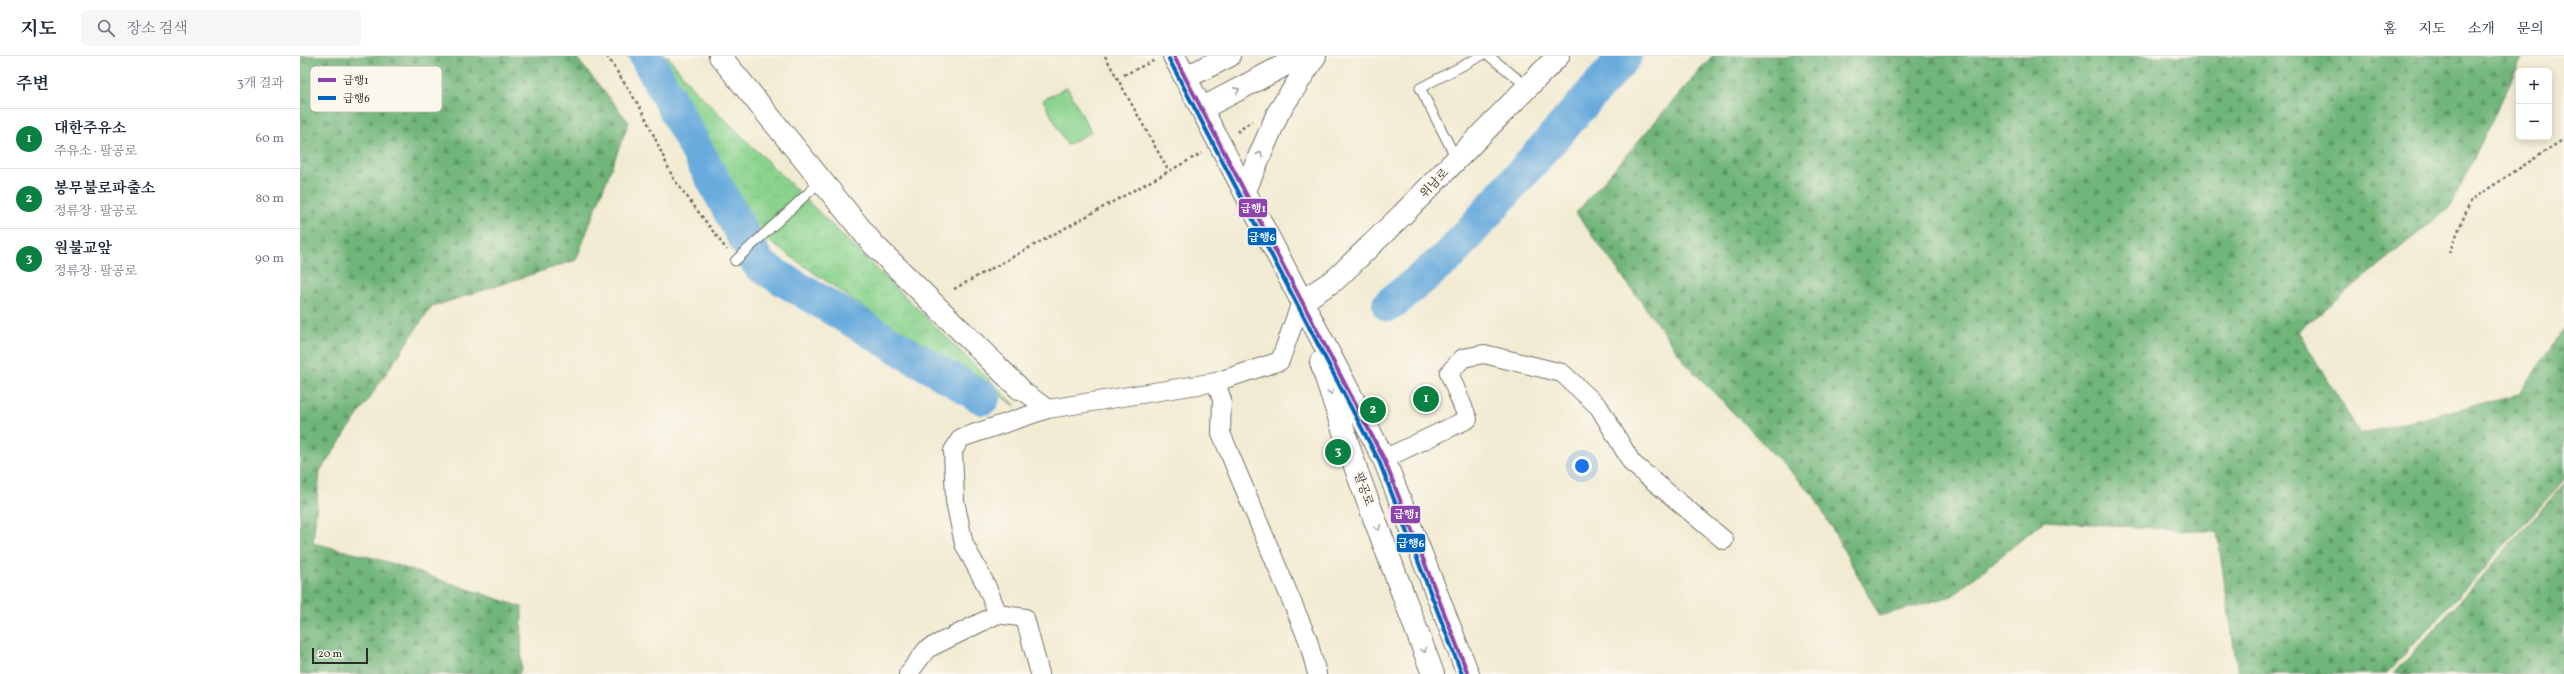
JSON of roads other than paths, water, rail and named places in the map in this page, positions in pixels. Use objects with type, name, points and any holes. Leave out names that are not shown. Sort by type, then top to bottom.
[{"type":"main road","points":[[720,56],[873,244],[1019,388]]},
{"type":"main road","points":[[1185,78],[1229,56]]},
{"type":"main road","points":[[1203,108],[1302,56]]},
{"type":"main road","points":[[1245,190],[1278,113],[1315,56]]},
{"type":"main road","name":"위남로","points":[[1301,302],[1336,279],[1457,160],[1558,56]]},
{"type":"main road","name":"팔공로","points":[[1165,58],[1185,78],[1203,108],[1301,302],[1384,458],[1468,674]]},
{"type":"main road","name":"팔공로","points":[[1301,302],[1358,475],[1433,674]]},
{"type":"street","points":[[998,614],[986,585],[964,544],[955,501],[953,451],[961,438],[1048,409],[1216,382],[1280,361],[1301,302]]},
{"type":"street","points":[[1384,458],[1468,419],[1449,373],[1464,358],[1484,354],[1562,373],[1599,407],[1632,463],[1724,540]]},
{"type":"street","points":[[1216,382],[1222,400],[1221,432],[1308,640],[1317,674]]},
{"type":"street","points":[[1019,388],[1048,409]]},
{"type":"street","points":[[908,674],[927,649],[998,614],[1025,618],[1040,674]]},
{"type":"lane","points":[[1457,160],[1420,88],[1481,56]]},
{"type":"lane","points":[[1489,56],[1528,87]]},
{"type":"lane","points":[[735,261],[787,210],[821,181]]},
{"type":"waterway","points":[[646,56],[759,265],[983,398]]},
{"type":"waterway","points":[[1389,305],[1449,256],[1625,56]]},
{"type":"place","name":"대한주유소","points":[[1426,399]]},
{"type":"place","name":"봉무불로파출소","points":[[1373,410]]},
{"type":"place","name":"원불교앞","points":[[1338,452]]}]
